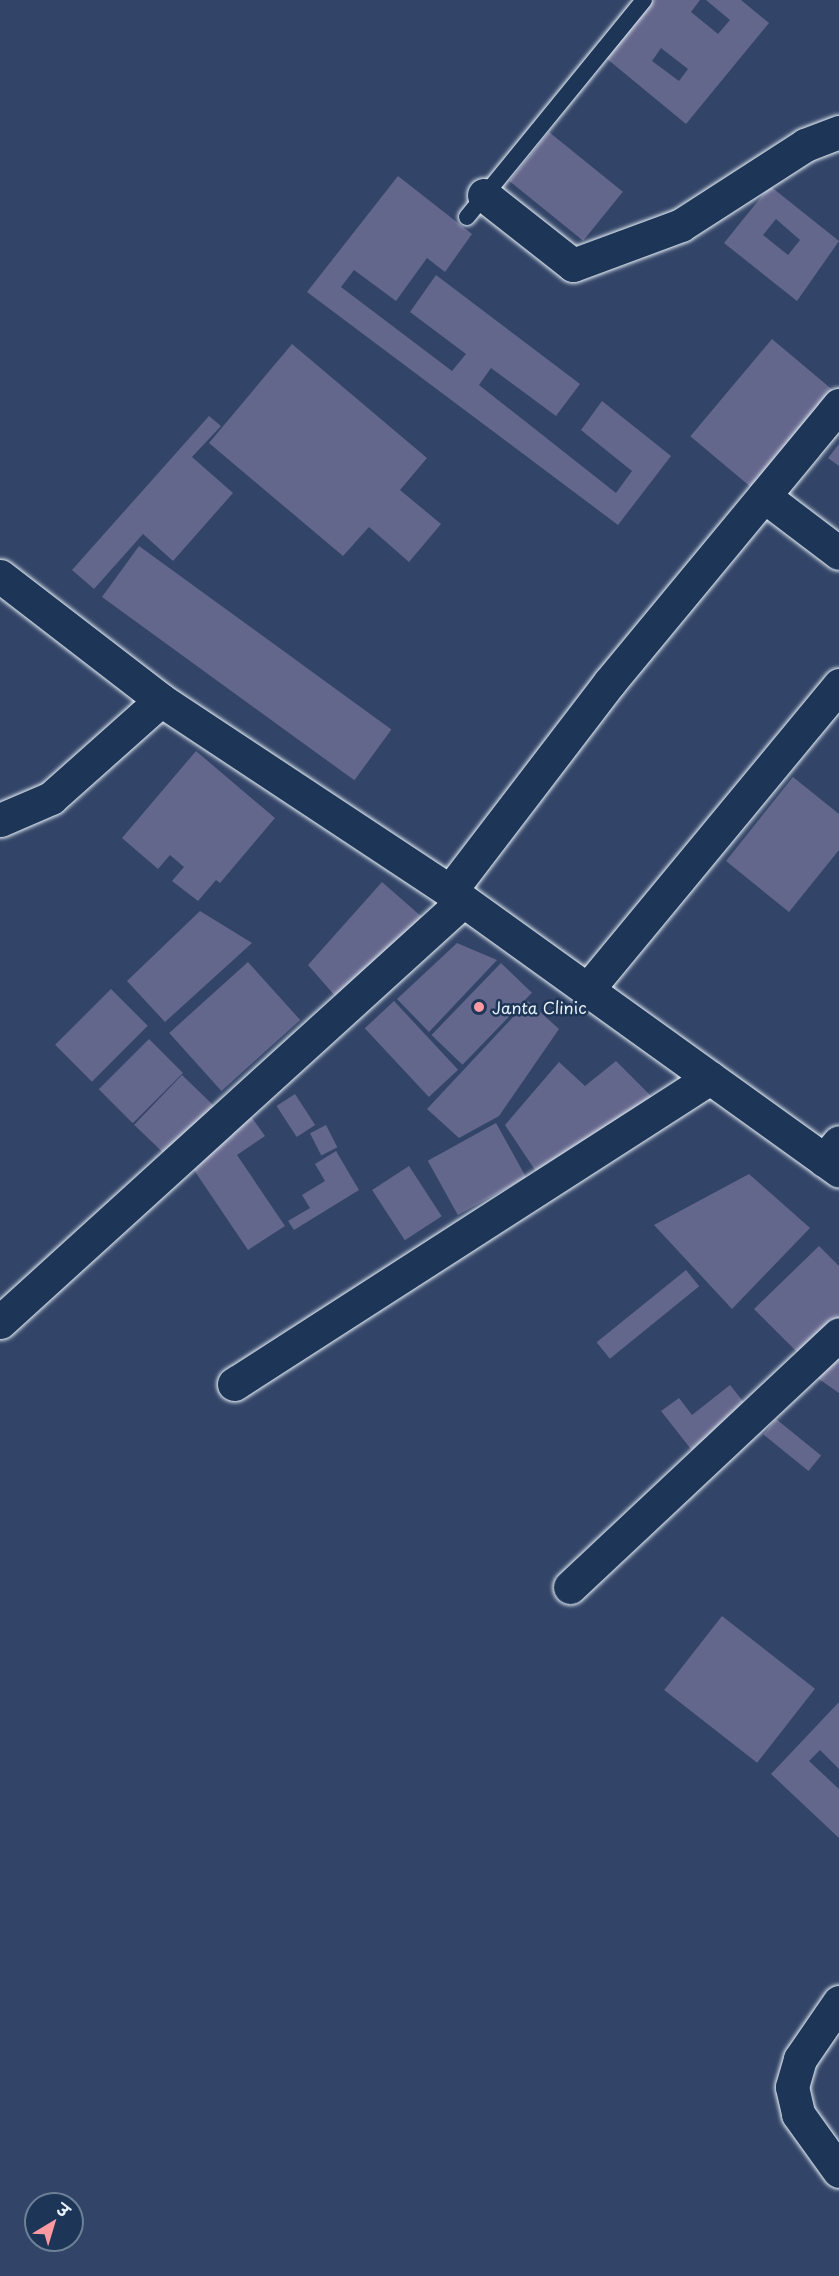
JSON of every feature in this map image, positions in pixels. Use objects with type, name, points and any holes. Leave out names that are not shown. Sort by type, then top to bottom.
[{"type":"street","points":[[476,206],[573,265],[681,225],[805,145],[839,132]]},
{"type":"street","points":[[0,1322],[457,896],[609,683],[839,405]]},
{"type":"street","points":[[764,496],[839,554]]},
{"type":"street","points":[[0,576],[161,700],[457,896],[710,1078],[834,1158]]},
{"type":"street","points":[[587,990],[839,685]]},
{"type":"street","points":[[0,820],[51,798],[161,700]]},
{"type":"street","points":[[234,1384],[710,1078]]},
{"type":"street","points":[[570,1587],[839,1334]]},
{"type":"street","points":[[839,2002],[800,2060],[792,2087],[798,2114],[839,2171]]},
{"type":"lane","points":[[476,206],[644,0]]},
{"type":"building","points":[[654,0],[700,0],[691,12],[718,34],[730,20],[706,0],[741,0],[769,23],[686,124],[606,58]],"holes":[[[661,48],[688,69],[679,81],[652,61]]]},
{"type":"building","points":[[549,132],[623,192],[583,241],[509,181]]},
{"type":"building","points":[[398,176],[472,234],[445,272],[427,258],[396,301],[354,270],[341,287],[452,371],[466,354],[410,312],[436,275],[580,384],[556,416],[491,368],[479,385],[616,493],[632,471],[581,430],[602,401],[671,456],[618,525],[307,292]]},
{"type":"building","points":[[770,186],[839,241],[797,301],[724,243]],"holes":[[[776,219],[800,240],[788,255],[763,235]]]},
{"type":"building","points":[[772,339],[839,395],[757,492],[690,436]]},
{"type":"building","points":[[292,344],[427,458],[400,490],[441,524],[409,562],[369,527],[343,556],[209,443]]},
{"type":"building","points":[[209,416],[221,426],[192,457],[233,493],[173,561],[143,534],[94,589],[72,570]]},
{"type":"building","points":[[839,444],[839,466],[828,458]]},
{"type":"building","points":[[139,546],[391,729],[354,780],[102,597]]},
{"type":"building","points":[[196,751],[275,818],[220,883],[216,880],[198,901],[172,881],[184,867],[170,855],[158,869],[122,838]]},
{"type":"building","points":[[793,777],[839,814],[839,850],[789,912],[726,861]]},
{"type":"building","points":[[382,882],[430,924],[343,1005],[308,965]]},
{"type":"building","points":[[200,911],[252,943],[165,1022],[127,981]]},
{"type":"building","points":[[457,943],[497,960],[429,1032],[397,999]]},
{"type":"building","points":[[248,962],[300,1020],[221,1091],[169,1033]]},
{"type":"building","points":[[501,963],[532,993],[462,1065],[432,1035]]},
{"type":"building","points":[[111,989],[148,1026],[92,1082],[55,1045]]},
{"type":"building","points":[[394,1001],[458,1070],[429,1097],[365,1028]]},
{"type":"building","points":[[528,1001],[559,1029],[499,1116],[459,1138],[427,1109]]},
{"type":"building","points":[[149,1039],[183,1073],[133,1123],[99,1089]]},
{"type":"building","points":[[616,1061],[653,1098],[543,1182],[505,1125],[559,1062],[585,1086]]},
{"type":"building","points":[[182,1075],[218,1110],[170,1159],[134,1125]]},
{"type":"building","points":[[295,1094],[315,1125],[297,1137],[277,1106]]},
{"type":"building","points":[[250,1115],[265,1136],[237,1155],[285,1226],[248,1250],[194,1170]]},
{"type":"building","points":[[496,1123],[526,1177],[458,1215],[428,1161]]},
{"type":"building","points":[[326,1125],[337,1147],[321,1155],[310,1133]]},
{"type":"building","points":[[336,1151],[359,1190],[294,1230],[288,1221],[310,1208],[302,1195],[325,1181],[315,1164]]},
{"type":"building","points":[[409,1166],[442,1216],[405,1240],[372,1190]]},
{"type":"building","points":[[749,1174],[810,1228],[732,1309],[654,1225]]},
{"type":"building","points":[[819,1246],[839,1266],[839,1321],[802,1357],[754,1309]]},
{"type":"building","points":[[686,1270],[699,1286],[610,1359],[597,1342]]},
{"type":"building","points":[[839,1353],[839,1393],[816,1377]]},
{"type":"building","points":[[730,1385],[750,1410],[694,1453],[661,1411],[679,1398],[692,1415]]},
{"type":"building","points":[[776,1419],[821,1456],[808,1471],[763,1435]]},
{"type":"building","points":[[722,1616],[815,1689],[757,1763],[664,1690]]},
{"type":"building","points":[[839,1702],[839,1769],[820,1750],[809,1761],[839,1789],[839,1838],[771,1774]]},
{"type":"place","name":"Janta Clinic","points":[[479,1007]]}]
